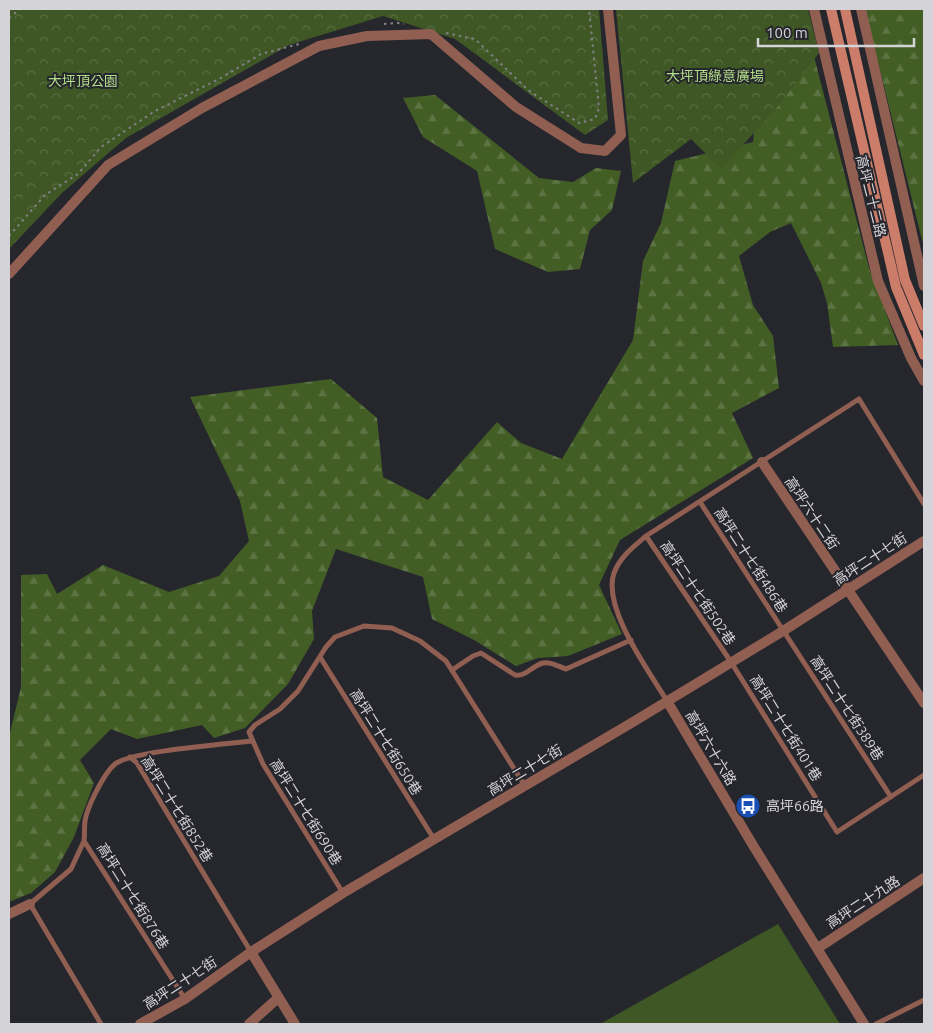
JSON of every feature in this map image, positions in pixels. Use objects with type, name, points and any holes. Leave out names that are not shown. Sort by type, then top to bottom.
[{"type":"street","points":[[9,274],[108,166],[202,108],[319,46],[368,36],[431,34],[516,106],[581,148],[605,151],[621,135],[608,9]]},
{"type":"street","name":"高坪二十二路","points":[[814,9],[878,281],[911,358],[924,381]]},
{"type":"street","name":"高坪二十二路","points":[[831,9],[896,287],[924,355]]},
{"type":"street","name":"高坪二十二路","points":[[845,9],[905,280],[924,326]]},
{"type":"street","points":[[861,9],[924,286]]},
{"type":"street","name":"高坪六十二街","points":[[762,462],[924,703]]},
{"type":"street","name":"高坪二十七街","points":[[140,1024],[185,999],[251,952],[343,892],[525,786],[783,631],[924,541]]},
{"type":"street","name":"高坪六十六路","points":[[667,701],[754,847],[864,1024]]},
{"type":"street","name":"高坪二十九路","points":[[818,948],[924,878]]},
{"type":"street","points":[[9,914],[30,904]]},
{"type":"street","points":[[251,952],[295,1024]]},
{"type":"street","points":[[249,1024],[278,998]]},
{"type":"lane","name":"高坪六十六路","points":[[667,701],[631,640],[616,611],[612,598],[614,574],[622,558],[646,536],[859,399],[924,504]]},
{"type":"lane","name":"高坪二十七街486巷","points":[[700,502],[783,631]]},
{"type":"lane","name":"高坪二十七街502巷","points":[[646,536],[731,662]]},
{"type":"lane","points":[[252,742],[249,732],[255,725],[280,709],[298,691],[320,656],[335,637],[364,626],[392,628],[420,641],[446,661],[525,786]]},
{"type":"lane","name":"高坪二十七街389巷","points":[[783,631],[891,797]]},
{"type":"lane","points":[[452,670],[476,654],[481,653],[515,675],[520,676],[543,663],[550,663],[566,669],[631,640]]},
{"type":"lane","name":"高坪二十七街650巷","points":[[320,656],[434,839]]},
{"type":"lane","name":"高坪二十七街401巷","points":[[731,662],[837,832],[891,797]]},
{"type":"lane","name":"高坪二十七街852巷","points":[[130,757],[187,748],[252,742]]},
{"type":"lane","name":"高坪二十七街690巷","points":[[252,742],[263,764],[343,892]]},
{"type":"lane","name":"高坪二十七街852巷","points":[[130,757],[136,763],[251,952]]},
{"type":"lane","name":"高坪二十七街876巷","points":[[130,757],[116,763],[102,781],[86,820],[84,841],[185,999]]},
{"type":"lane","points":[[891,797],[924,775]]},
{"type":"lane","points":[[84,841],[71,869],[30,904],[101,1024]]},
{"type":"lane","points":[[876,1024],[924,1000]]},
{"type":"path","points":[[9,18],[20,9]]},
{"type":"path","points":[[446,33],[475,39],[528,90],[579,123],[595,119],[599,108],[589,9]]},
{"type":"path","points":[[381,24],[398,23],[408,25]]},
{"type":"path","points":[[9,236],[45,195],[78,174],[101,147],[155,111],[219,79],[261,54],[306,42]]},
{"type":"green space","name":"大坪頂公園","points":[[9,9],[599,9],[608,120],[585,135],[455,39],[383,16],[289,45],[126,138],[62,193],[9,249]]},
{"type":"green space","name":"大坪頂綠意廣場","points":[[616,9],[808,9],[819,53],[775,110],[721,169],[691,139],[633,183]]},
{"type":"green space","points":[[865,9],[924,9],[924,246],[921,236]]},
{"type":"green space","points":[[812,49],[869,268],[898,345],[833,347],[827,303],[821,283],[791,223],[770,232],[739,256],[753,305],[773,336],[779,388],[732,413],[753,458],[620,540],[599,585],[622,634],[568,656],[538,658],[516,666],[474,640],[432,619],[423,577],[336,549],[312,611],[314,639],[288,684],[245,728],[214,738],[202,725],[137,739],[111,729],[80,760],[94,783],[74,837],[55,872],[31,893],[9,902],[9,737],[21,687],[21,575],[47,574],[57,594],[103,565],[169,592],[219,576],[249,541],[240,501],[190,397],[331,379],[377,418],[383,477],[428,500],[497,422],[521,443],[562,459],[633,340],[643,261],[661,223],[675,161],[753,142],[758,92]]},
{"type":"green space","points":[[435,95],[539,178],[573,182],[596,168],[621,171],[612,210],[590,230],[580,269],[548,272],[495,249],[477,171],[423,137],[403,98]]},
{"type":"green space","points":[[778,924],[840,1024],[600,1024]]},
{"type":"place","name":"高坪66路","points":[[748,806]]}]
